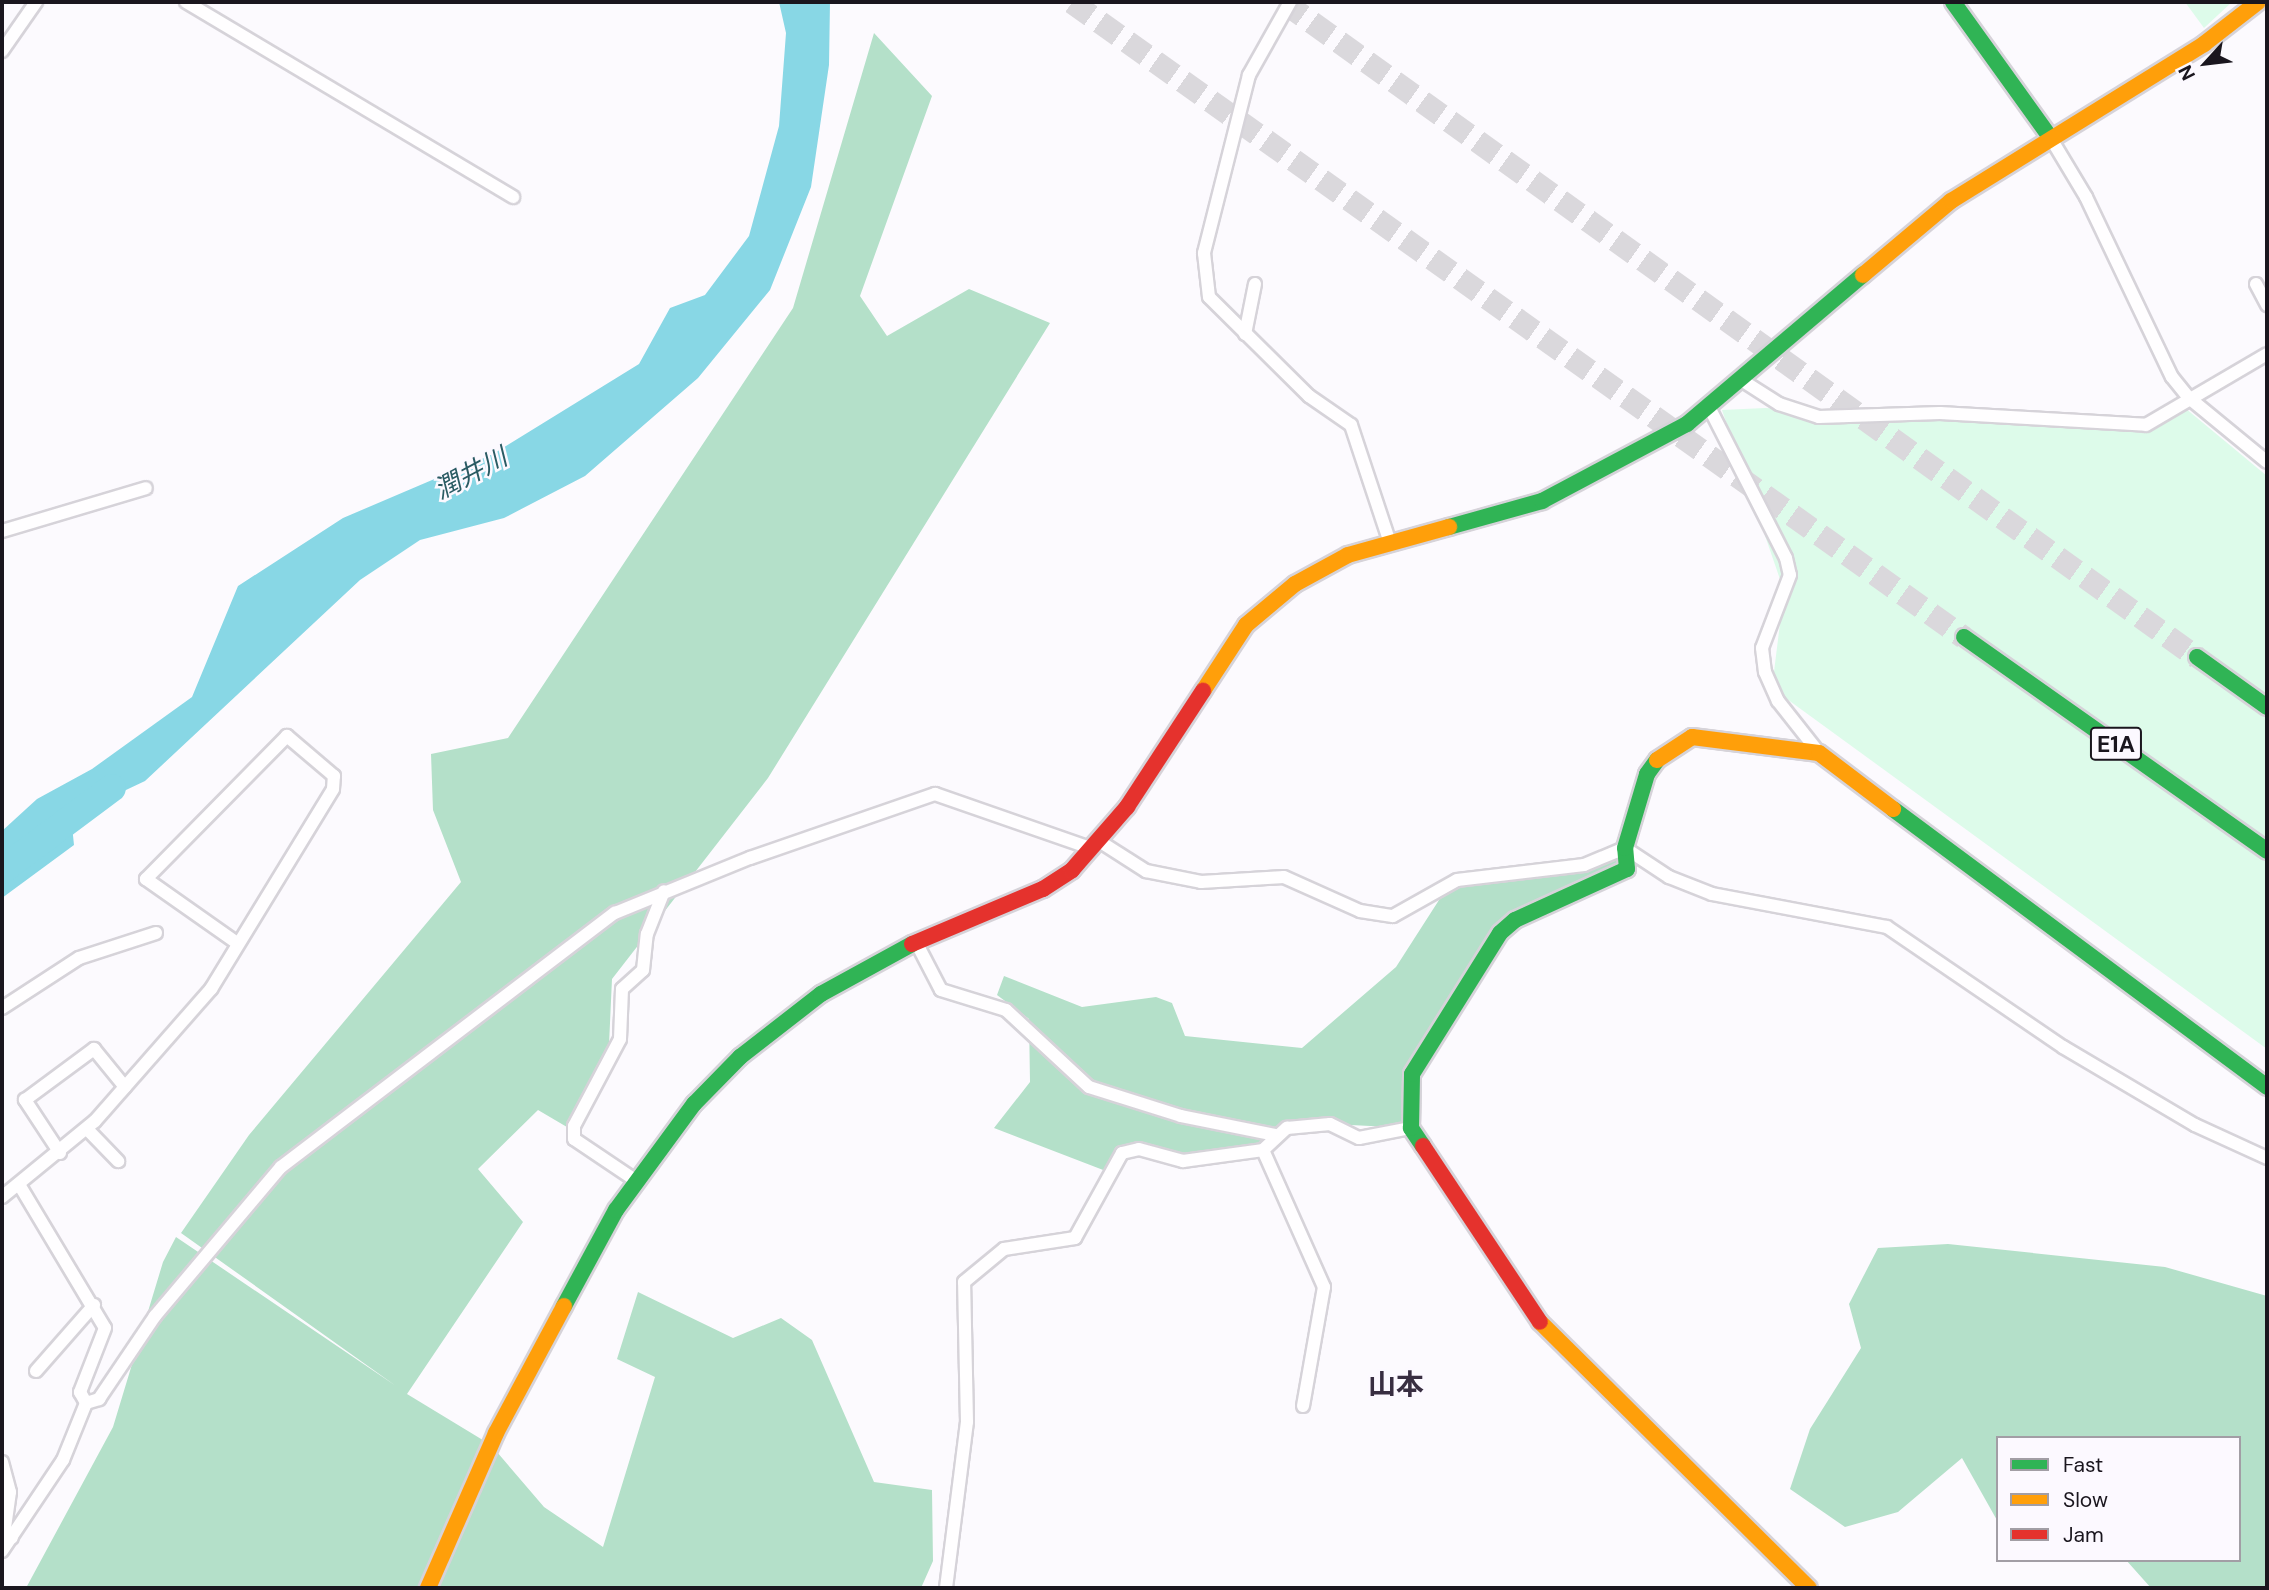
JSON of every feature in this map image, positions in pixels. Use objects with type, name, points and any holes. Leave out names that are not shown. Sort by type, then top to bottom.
[{"type":"main road","points":[[1953,2],[2050,137]]},
{"type":"main road","points":[[428,1588],[496,1433],[635,1180],[694,1104],[740,1057],[821,994],[916,942],[1043,889],[1096,845],[1127,807],[1246,625],[1274,598],[1321,568],[1391,543],[1542,501],[1709,407],[1743,382],[1951,201],[2050,137],[2204,44],[2258,2]]},
{"type":"main road","name":"E1A","points":[[1965,637],[2267,851]]},
{"type":"main road","points":[[2197,657],[2267,707]]},
{"type":"main road","points":[[1809,1588],[1550,1337],[1411,1128],[1412,1074],[1500,933],[1514,920],[1626,869],[1625,848],[1647,774],[1676,743],[1692,737],[1819,753],[2116,980],[2267,1087]]},
{"type":"street","points":[[2,51],[36,2]]},
{"type":"street","points":[[186,2],[513,197]]},
{"type":"street","points":[[1290,2],[1249,75],[1204,253],[1209,297],[1245,334],[1273,354],[1309,396],[1351,425],[1391,543]]},
{"type":"street","points":[[2050,137],[2085,197],[2141,320],[2188,397],[2267,462]]},
{"type":"street","points":[[1245,334],[1255,284]]},
{"type":"street","points":[[2256,284],[2267,306]]},
{"type":"street","points":[[1743,382],[1779,404],[1819,417],[1940,413],[2146,425],[2188,397],[2267,354]]},
{"type":"street","points":[[1709,407],[1786,558],[1790,575],[1762,648],[1765,672],[1778,702],[1819,753]]},
{"type":"street","points":[[2,531],[146,488]]},
{"type":"street","points":[[2,1197],[20,1186],[87,1129],[211,989],[333,789],[334,776],[287,736],[146,879],[237,943]]},
{"type":"street","points":[[86,1403],[99,1399],[155,1316],[303,1146],[458,1037],[615,913],[664,891],[935,794],[1096,845],[1146,871],[1201,882],[1284,877],[1360,911],[1393,916],[1457,880],[1584,865],[1625,848],[1669,877],[1712,894],[1887,927],[2063,1047],[2195,1125],[2267,1158]]},
{"type":"street","points":[[635,1180],[575,1139],[574,1126],[620,1039],[622,989],[643,970],[647,934],[664,891]]},
{"type":"street","points":[[2,1007],[79,958],[156,933]]},
{"type":"street","points":[[916,942],[941,990],[1006,1010],[1089,1087],[1181,1116],[1275,1135],[1320,1123],[1359,1138],[1411,1128]]},
{"type":"street","points":[[60,1153],[25,1100],[94,1049],[125,1087]]},
{"type":"street","points":[[87,1129],[118,1161]]},
{"type":"street","points":[[946,1588],[967,1422],[964,1282],[1003,1249],[1075,1238],[1122,1153],[1139,1149],[1183,1161],[1263,1150],[1275,1135]]},
{"type":"street","points":[[1263,1150],[1324,1287],[1303,1406]]},
{"type":"street","points":[[20,1186],[105,1328],[80,1392],[86,1403]]},
{"type":"street","points":[[36,1371],[94,1306]]},
{"type":"street","points":[[2,1551],[63,1460],[86,1403]]},
{"type":"street","points":[[2,1462],[5,1529],[12,1538]]},
{"type":"green space","points":[[2185,2],[2232,2],[2204,28]]},
{"type":"green space","points":[[874,33],[932,96],[860,296],[887,336],[969,289],[1050,323],[768,778],[612,979],[609,1045],[572,1130],[538,1110],[478,1169],[523,1222],[407,1394],[491,1445],[544,1507],[603,1547],[655,1377],[617,1359],[638,1292],[733,1338],[781,1318],[812,1340],[874,1482],[932,1490],[933,1561],[921,1588],[26,1588],[113,1427],[163,1262],[176,1237],[396,1386],[181,1233],[249,1135],[461,882],[433,810],[431,754],[508,738],[793,308]]},
{"type":"green space","points":[[2179,403],[2267,476],[2267,1049],[1772,688],[1784,591],[1722,410],[1765,408],[2129,424]]},
{"type":"green space","points":[[1618,853],[1616,873],[1500,933],[1412,1074],[1411,1128],[1330,1124],[1223,1156],[1122,1153],[1111,1173],[994,1128],[1030,1082],[1029,1019],[997,995],[1004,976],[1082,1007],[1156,997],[1172,1003],[1185,1036],[1302,1048],[1396,967],[1448,886]]},
{"type":"green space","points":[[1948,1244],[2165,1267],[2267,1296],[2267,1588],[2151,1588],[2128,1562],[2241,1562],[2241,1436],[1996,1436],[1996,1518],[1962,1458],[1898,1512],[1845,1527],[1790,1489],[1810,1429],[1861,1348],[1849,1304],[1878,1248]]},
{"type":"water","points":[[779,2],[830,2],[829,65],[811,187],[770,290],[698,378],[585,476],[504,518],[420,540],[360,580],[145,781],[71,816],[74,845],[2,898],[2,831],[37,799],[92,769],[192,697],[238,586],[343,518],[493,454],[639,364],[670,308],[705,295],[749,236],[779,126],[786,33]]},
{"type":"waterway","name":"潤井川","points":[[2,870],[112,788]]},
{"type":"tunnel","points":[[1072,2],[1964,637]]},
{"type":"tunnel","points":[[1284,2],[2197,657]]},
{"type":"traffic: fast","points":[[1953,2],[2050,137]]},
{"type":"traffic: fast","points":[[1449,527],[1542,501],[1687,424],[1863,275]]},
{"type":"traffic: fast","points":[[1964,637],[2267,851]]},
{"type":"traffic: fast","points":[[2197,657],[2267,707]]},
{"type":"traffic: fast","points":[[1423,1146],[1411,1128],[1412,1074],[1500,933],[1515,920],[1627,869],[1625,848],[1647,774],[1657,760]]},
{"type":"traffic: fast","points":[[1893,809],[2267,1087]]},
{"type":"traffic: fast","points":[[564,1306],[616,1210],[694,1104],[740,1057],[821,994],[912,944]]},
{"type":"traffic: slow","points":[[1863,275],[1951,201],[2204,44],[2258,2]]},
{"type":"traffic: slow","points":[[1203,691],[1246,625],[1295,584],[1348,555],[1449,527]]},
{"type":"traffic: slow","points":[[1657,760],[1692,737],[1819,753],[1893,809]]},
{"type":"traffic: slow","points":[[428,1588],[496,1433],[564,1306]]},
{"type":"traffic: slow","points":[[1540,1322],[1809,1588]]},
{"type":"traffic: jam","points":[[912,944],[1043,889],[1072,870],[1127,807],[1203,691]]},
{"type":"traffic: jam","points":[[1423,1146],[1540,1322]]},
{"type":"district","name":"山本","points":[[1396,1385]]}]
